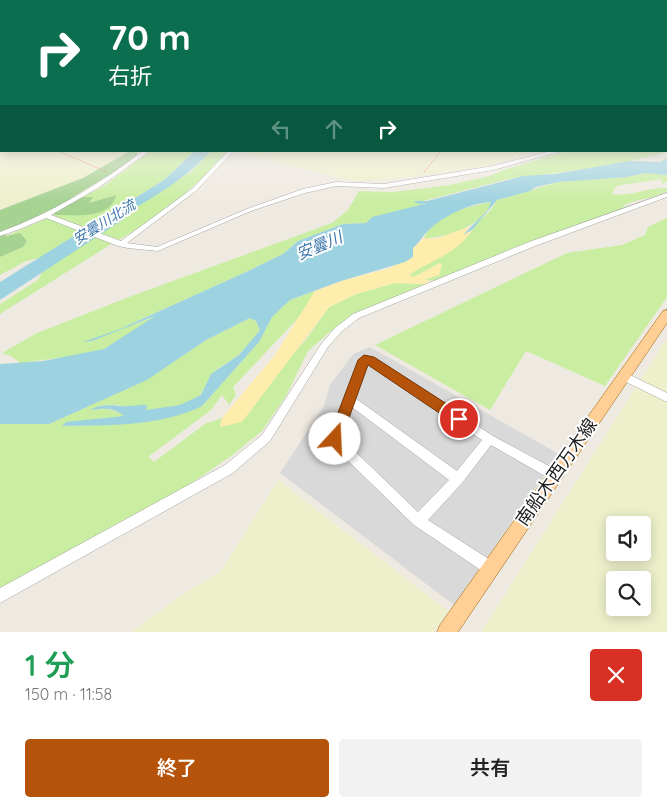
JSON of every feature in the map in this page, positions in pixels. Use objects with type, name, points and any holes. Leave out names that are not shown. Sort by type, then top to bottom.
[{"type":"main road","name":"南船木西万木線","points":[[447,632],[667,314]]},
{"type":"street","points":[[0,234],[47,216],[108,179],[146,152]]},
{"type":"street","points":[[118,242],[195,189],[230,152]]},
{"type":"street","points":[[47,216],[138,248],[158,249],[248,210],[298,193],[336,184],[384,186],[493,168],[555,152]]},
{"type":"street","points":[[0,596],[229,469],[266,438],[325,345],[338,330],[356,316],[532,244],[667,195]]},
{"type":"street","points":[[490,568],[418,521],[335,439],[364,360],[370,360],[489,439],[554,475]]},
{"type":"street","points":[[624,376],[667,398]]},
{"type":"street","points":[[350,400],[458,479]]},
{"type":"street","points":[[418,521],[458,479],[489,439]]},
{"type":"path","points":[[60,152],[107,172]]},
{"type":"path","points":[[418,179],[440,152]]},
{"type":"shaded area","points":[[370,347],[559,454],[454,605],[280,473],[324,406],[330,385],[353,354]]},
{"type":"green space","points":[[0,152],[127,152],[83,178],[0,209]]},
{"type":"green space","points":[[128,152],[137,152],[137,158],[73,197],[93,197],[89,203],[116,195],[113,203],[107,209],[82,215],[55,215],[51,211],[6,233],[6,236],[20,233],[27,241],[23,247],[0,257],[0,210],[83,178]]},
{"type":"green space","points":[[149,152],[194,152],[164,180],[39,258],[26,261],[0,275],[0,257],[23,247],[27,241],[6,236],[55,215],[95,214],[116,195],[88,203],[93,197],[81,198],[104,186]]},
{"type":"green space","points":[[210,152],[228,152],[175,202],[145,224],[0,314],[0,304],[38,280],[42,272],[124,218],[121,216],[192,171]]},
{"type":"green space","points":[[241,152],[532,152],[487,166],[394,179],[353,181]]},
{"type":"green space","points":[[564,152],[667,152],[610,166],[508,179],[419,202],[419,204],[431,203],[372,217],[366,223],[343,224],[298,241],[283,254],[120,329],[155,315],[156,317],[104,349],[81,355],[20,363],[11,356],[2,353],[37,333],[129,297],[332,223],[348,210],[359,191],[393,192],[449,185],[490,176],[503,170]]},
{"type":"green space","points":[[645,173],[667,175],[667,182],[662,184],[661,179],[616,186],[612,194],[619,195],[660,188],[667,188],[667,191],[626,204],[621,207],[634,205],[448,282],[423,280],[439,275],[440,263],[411,277],[410,274],[469,235],[497,200],[558,182],[627,177]]},
{"type":"green space","points":[[491,202],[488,210],[482,217],[463,229],[442,236],[424,238],[428,231],[443,218],[463,209]]},
{"type":"green space","points":[[667,218],[667,297],[605,386],[526,351],[490,410],[375,345],[567,253],[622,245],[645,235],[648,227]]},
{"type":"green space","points":[[395,283],[427,284],[339,324],[308,351],[286,396],[262,431],[231,456],[170,498],[0,588],[0,424],[49,424],[146,380],[206,340],[250,318],[256,321],[260,330],[246,348],[215,371],[201,394],[191,402],[168,409],[154,410],[105,405],[92,410],[109,410],[125,416],[73,422],[62,426],[82,426],[202,406],[259,342],[272,317],[290,300],[315,291],[301,315],[233,387],[236,395],[229,405],[222,395],[211,410],[148,457],[154,462],[205,424],[222,418],[220,427],[304,342],[329,307],[356,294]]},
{"type":"green space","points":[[667,338],[667,632],[481,632]]},
{"type":"green space","points":[[278,480],[448,611],[434,632],[131,632],[179,597],[221,571]]},
{"type":"sand","points":[[469,227],[464,234],[472,230],[460,244],[410,274],[411,277],[418,275],[440,263],[442,265],[439,275],[424,280],[432,282],[427,284],[395,283],[356,294],[329,307],[242,422],[220,427],[222,418],[275,355],[315,291],[341,281],[391,268],[424,238],[436,239]]},
{"type":"water","name":"安曇川北流","points":[[194,152],[210,152],[180,179],[122,216],[124,219],[0,300],[0,282],[164,180]]},
{"type":"water","name":"安曇川","points":[[667,158],[667,175],[645,173],[627,177],[558,182],[497,200],[472,230],[463,235],[488,210],[491,202],[475,205],[449,215],[427,232],[413,248],[413,257],[405,262],[341,281],[290,300],[272,317],[259,342],[202,406],[186,413],[134,424],[62,426],[66,422],[124,416],[108,409],[90,410],[100,406],[147,405],[146,410],[180,405],[201,395],[211,374],[239,355],[260,330],[256,321],[250,318],[206,340],[147,380],[49,424],[0,424],[0,364],[43,361],[104,349],[155,316],[92,341],[83,342],[120,329],[246,272],[283,254],[298,241],[343,224],[366,223],[372,217],[428,203],[419,204],[413,201],[427,201],[523,176],[555,174],[629,161],[660,162]]},
{"type":"route","points":[[335,439],[364,360],[370,360],[459,419]]}]
